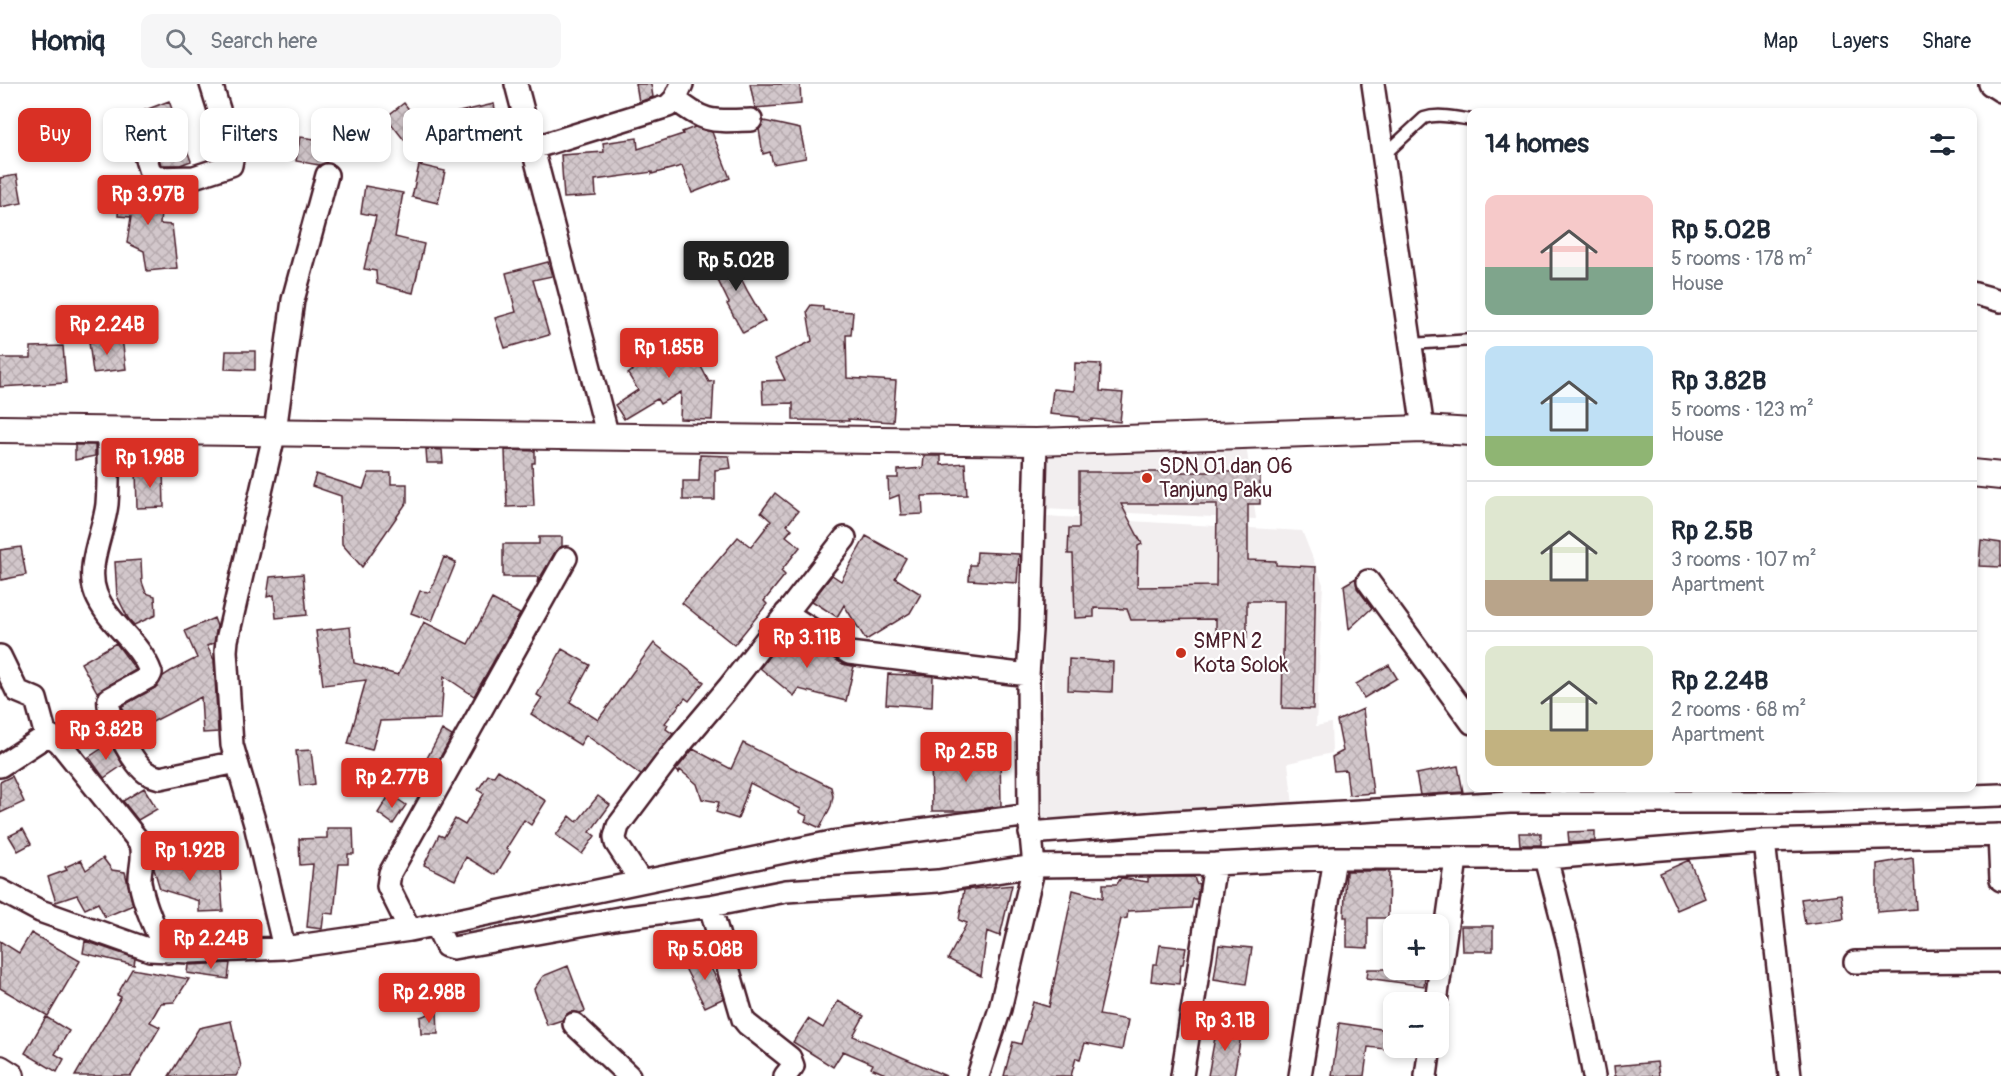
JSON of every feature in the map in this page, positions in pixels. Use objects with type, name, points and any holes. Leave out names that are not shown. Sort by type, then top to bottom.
[{"type":"street","points":[[147,162],[150,172],[156,178],[194,177],[231,165],[233,154],[211,84]]},
{"type":"street","points":[[516,84],[522,108]]},
{"type":"street","points":[[1373,84],[1423,429]]},
{"type":"street","points":[[1990,84],[2001,91]]},
{"type":"street","points":[[543,145],[668,106],[679,92],[692,113],[708,120],[751,120]]},
{"type":"street","points":[[536,162],[608,436]]},
{"type":"street","points":[[284,948],[255,824],[230,735],[227,640],[275,431],[293,300],[327,175]]},
{"type":"street","points":[[1977,294],[2001,301]]},
{"type":"street","points":[[0,429],[1036,442],[1423,429],[1467,432]]},
{"type":"street","points":[[108,430],[107,506],[93,567],[95,591],[110,617],[129,638],[151,673],[149,677],[109,699],[107,704],[112,717],[137,764],[151,776],[160,778],[237,762]]},
{"type":"street","points":[[978,1076],[1000,1009],[1034,866],[1029,824],[1028,675],[1036,442]]},
{"type":"street","points":[[1977,474],[2001,476]]},
{"type":"street","points":[[640,880],[616,843],[618,826],[669,758],[729,687],[845,538]]},
{"type":"street","points":[[410,930],[388,886],[390,873],[566,558]]},
{"type":"street","points":[[1368,581],[1467,716]]},
{"type":"street","points":[[786,613],[849,652],[1028,675]]},
{"type":"street","points":[[0,656],[16,691],[36,699],[46,736]]},
{"type":"street","points":[[0,766],[46,736],[51,736],[59,742],[141,844],[143,858],[141,885],[158,937],[168,952]]},
{"type":"street","points":[[0,890],[17,901],[64,921],[150,950],[168,952],[284,948],[436,925],[640,880],[832,842],[1029,824],[1173,822],[1509,795],[2001,795]]},
{"type":"street","points":[[436,925],[447,946],[453,948],[620,918],[710,906],[786,891],[938,881],[1034,866],[1215,864],[1335,858],[1546,858],[1764,841],[2000,835],[2001,880]]},
{"type":"street","points":[[1764,841],[1790,1076]]},
{"type":"street","points":[[1300,1076],[1335,858]]},
{"type":"street","points":[[1546,858],[1569,946],[1594,1076]]},
{"type":"street","points":[[1437,992],[1456,859]]},
{"type":"street","points":[[1182,1076],[1215,864]]},
{"type":"street","points":[[710,906],[743,1019],[790,1058],[793,1066],[785,1076]]},
{"type":"street","points":[[1855,962],[2001,962]]},
{"type":"street","points":[[574,1024],[629,1076]]},
{"type":"street","points":[[1426,1076],[1428,1058]]},
{"type":"street","points":[[0,1069],[11,1076]]},
{"type":"lane","points":[[1383,156],[1424,118],[1430,116],[1467,119]]},
{"type":"lane","points":[[1411,344],[1467,340]]},
{"type":"shaded area","name":"SDN 01 dan 06 Tanjung Paku","points":[[1246,444],[1256,519],[1044,509],[1044,448]]},
{"type":"shaded area","name":"SMPN 2 Kota Solok","points":[[1045,516],[1302,531],[1323,584],[1316,726],[1331,723],[1332,753],[1288,763],[1293,805],[1042,822]]},
{"type":"building","points":[[636,84],[651,84],[653,97],[639,102]]},
{"type":"building","points":[[750,84],[800,84],[801,104],[755,108]]},
{"type":"building","points":[[169,101],[172,108],[151,108]]},
{"type":"building","points":[[404,103],[408,108],[403,108],[403,139],[391,123],[391,113]]},
{"type":"building","points":[[494,104],[495,108],[476,108]]},
{"type":"building","points":[[764,121],[800,129],[806,158],[773,164],[770,152],[763,154],[759,129]]},
{"type":"building","points":[[695,127],[712,132],[730,178],[692,193],[682,166],[652,174],[652,172],[595,180],[596,196],[564,198],[561,155],[604,152],[603,143],[637,138],[638,149],[683,134],[682,132]]},
{"type":"building","points":[[300,137],[311,139],[311,162],[326,163],[319,165],[299,162]]},
{"type":"building","points":[[188,153],[191,161],[180,165],[161,165],[160,162],[188,162]]},
{"type":"building","points":[[419,165],[445,171],[438,203],[412,197]]},
{"type":"building","points":[[17,175],[22,203],[0,207],[0,178]]},
{"type":"building","points":[[120,183],[145,185],[152,190],[163,191],[160,224],[172,225],[177,268],[147,271],[144,251],[127,243],[131,217],[118,216]]},
{"type":"building","points":[[365,186],[403,193],[395,237],[424,244],[413,293],[377,284],[376,271],[364,269],[376,216],[361,213]]},
{"type":"building","points":[[726,249],[765,321],[743,333],[727,304],[729,303],[707,258]]},
{"type":"building","points":[[548,262],[552,276],[533,280],[549,335],[505,348],[495,318],[516,312],[506,273]]},
{"type":"building","points":[[811,305],[823,306],[823,310],[853,312],[851,335],[846,335],[847,378],[896,381],[893,422],[848,419],[849,421],[793,420],[793,403],[763,404],[762,381],[785,380],[775,359],[812,341],[807,311]]},
{"type":"building","points":[[683,332],[709,382],[714,381],[712,420],[680,419],[681,392],[660,404],[657,399],[624,419],[615,405],[638,390],[628,374],[633,370],[623,354],[641,344],[645,351]]},
{"type":"building","points":[[122,338],[126,369],[93,373],[89,342]]},
{"type":"building","points":[[63,346],[66,383],[0,387],[0,358],[31,358],[31,347]]},
{"type":"building","points":[[226,351],[255,351],[255,370],[225,369]]},
{"type":"building","points":[[1075,363],[1101,364],[1100,391],[1123,393],[1120,422],[1079,420],[1079,417],[1050,414],[1053,389],[1074,391]]},
{"type":"building","points":[[75,445],[95,445],[95,456],[75,460]]},
{"type":"building","points":[[426,449],[442,450],[443,463],[427,463]]},
{"type":"building","points":[[505,450],[535,451],[535,463],[532,463],[534,506],[507,507]]},
{"type":"building","points":[[700,455],[729,456],[731,468],[715,470],[715,500],[683,500],[683,481],[699,481]]},
{"type":"building","points":[[924,456],[941,456],[941,465],[965,463],[967,495],[922,496],[923,514],[901,515],[899,495],[889,499],[888,478],[898,478],[898,470],[923,468]]},
{"type":"building","points":[[163,469],[164,507],[137,508],[136,470]]},
{"type":"building","points":[[1079,472],[1260,472],[1260,504],[1248,504],[1248,560],[1276,561],[1276,565],[1316,567],[1313,709],[1282,708],[1284,601],[1247,601],[1247,639],[1216,639],[1216,619],[1131,620],[1127,609],[1094,608],[1094,617],[1075,618],[1073,554],[1068,554],[1069,528],[1079,528]],"holes":[[[1121,504],[1217,504],[1216,586],[1137,587],[1138,546],[1142,544]]]},
{"type":"building","points":[[369,473],[391,473],[391,484],[407,484],[407,502],[362,567],[342,544],[341,496],[312,486],[316,474],[363,489]]},
{"type":"building","points":[[775,493],[798,511],[787,525],[792,529],[786,536],[800,547],[781,571],[785,575],[764,601],[767,604],[734,645],[682,603],[738,537],[751,547],[771,521],[761,512]]},
{"type":"building","points":[[866,536],[906,558],[895,578],[921,594],[910,613],[866,640],[844,605],[837,617],[812,601],[832,575],[841,581]]},
{"type":"building","points":[[539,537],[562,537],[562,546],[555,552],[537,583],[538,577],[503,577],[503,544],[539,544]]},
{"type":"building","points":[[1981,540],[2001,543],[2001,567],[1979,566]]},
{"type":"building","points":[[21,547],[26,575],[1,580],[0,550]]},
{"type":"building","points":[[977,552],[1019,554],[1017,583],[969,580],[970,565],[976,565]]},
{"type":"building","points":[[444,557],[456,562],[432,621],[411,613],[420,591],[430,592]]},
{"type":"building","points":[[141,560],[142,582],[146,593],[155,596],[156,615],[134,625],[117,596],[115,562]]},
{"type":"building","points":[[303,574],[307,615],[276,618],[274,595],[267,597],[270,577]]},
{"type":"building","points":[[1356,578],[1357,588],[1372,608],[1349,629],[1344,585]]},
{"type":"building","points":[[492,599],[520,614],[474,696],[444,676],[441,719],[380,721],[372,750],[348,744],[366,680],[323,685],[316,631],[350,627],[354,663],[398,675],[424,622],[468,644]]},
{"type":"building","points":[[214,618],[217,626],[214,643],[207,646],[214,660],[218,732],[203,733],[201,697],[133,732],[122,706],[155,688],[163,676],[197,658],[185,631]]},
{"type":"building","points":[[789,630],[809,643],[810,650],[828,655],[843,664],[854,666],[846,701],[799,689],[794,696],[760,668]]},
{"type":"building","points":[[116,643],[136,670],[97,692],[81,663]]},
{"type":"building","points":[[654,643],[704,682],[689,701],[685,698],[665,723],[668,725],[666,729],[673,734],[641,775],[586,735],[580,745],[531,714],[542,698],[537,695],[562,649],[590,665],[570,702],[598,720]]},
{"type":"building","points":[[1069,659],[1113,662],[1112,692],[1068,690]]},
{"type":"building","points":[[1389,665],[1397,678],[1364,698],[1356,684]]},
{"type":"building","points":[[888,674],[933,676],[932,707],[886,704]]},
{"type":"building","points":[[1363,709],[1373,793],[1349,795],[1346,770],[1334,771],[1332,757],[1343,751],[1337,721]]},
{"type":"building","points":[[442,730],[452,736],[434,768],[425,762]]},
{"type":"building","points":[[110,743],[123,765],[104,778],[89,757]]},
{"type":"building","points":[[743,743],[831,787],[833,796],[831,806],[820,828],[805,821],[807,816],[799,812],[801,809],[750,783],[738,819],[716,812],[719,802],[702,799],[697,784],[680,770],[679,773],[676,770],[693,749],[731,769]]},
{"type":"building","points":[[311,750],[315,784],[300,786],[296,751]]},
{"type":"building","points":[[1000,755],[1001,806],[965,811],[932,811],[931,756]]},
{"type":"building","points":[[1458,766],[1463,792],[1420,795],[1416,774]]},
{"type":"building","points":[[498,770],[546,801],[531,825],[524,820],[506,849],[510,852],[496,875],[466,857],[455,880],[424,865],[439,835],[444,837],[455,819],[465,825],[484,794],[478,790],[488,775],[494,776]]},
{"type":"building","points":[[12,776],[24,802],[0,813],[0,782]]},
{"type":"building","points":[[144,788],[157,809],[138,820],[123,801]]},
{"type":"building","points":[[390,794],[406,805],[393,824],[378,813]]},
{"type":"building","points":[[598,796],[610,805],[590,832],[595,836],[582,854],[556,835],[570,816],[577,822]]},
{"type":"building","points":[[327,828],[353,828],[354,854],[348,854],[348,864],[339,864],[334,914],[324,913],[322,929],[307,927],[313,864],[300,865],[299,839],[327,838]]},
{"type":"building","points":[[23,829],[31,844],[18,851],[9,836]]},
{"type":"building","points":[[1595,831],[1595,841],[1569,843],[1568,832]]},
{"type":"building","points":[[1519,833],[1541,833],[1541,845],[1520,845]]},
{"type":"building","points":[[158,843],[178,870],[220,868],[223,911],[199,912],[199,901],[160,889],[154,869],[154,845]]},
{"type":"building","points":[[103,858],[112,870],[125,872],[133,905],[105,917],[98,903],[85,909],[77,895],[56,902],[48,877],[67,870],[65,867],[81,860],[86,870]]},
{"type":"building","points":[[1913,858],[1916,909],[1877,912],[1877,864]]},
{"type":"building","points":[[1689,860],[1705,898],[1677,910],[1660,873]]},
{"type":"building","points":[[1346,871],[1389,871],[1388,914],[1383,914],[1383,918],[1368,918],[1368,948],[1347,947],[1347,917],[1344,917]]},
{"type":"building","points":[[1148,877],[1194,877],[1196,883],[1199,884],[1197,899],[1193,899],[1191,908],[1128,911],[1127,918],[1121,919],[1099,1015],[1128,1020],[1122,1050],[1085,1043],[1080,1059],[1076,1058],[1071,1076],[1004,1076],[1013,1042],[1021,1044],[1033,1002],[1049,1007],[1073,890],[1103,898],[1103,884],[1117,884],[1121,878],[1148,882]]},
{"type":"building","points":[[1012,885],[1000,936],[987,931],[981,976],[948,959],[967,923],[959,920],[964,890]]},
{"type":"building","points":[[1841,894],[1844,919],[1805,924],[1801,899]]},
{"type":"building","points":[[1461,926],[1493,926],[1493,951],[1462,951]]},
{"type":"building","points":[[31,933],[80,961],[48,1016],[0,988],[0,941],[19,953]]},
{"type":"building","points":[[85,941],[135,958],[134,965],[83,953]]},
{"type":"building","points":[[1160,945],[1186,948],[1183,964],[1181,964],[1179,984],[1151,981],[1153,964],[1157,964]]},
{"type":"building","points":[[1219,945],[1252,948],[1246,984],[1214,979]]},
{"type":"building","points":[[705,956],[724,998],[705,1007],[684,966]]},
{"type":"building","points":[[230,963],[228,979],[187,973],[188,965]]},
{"type":"building","points":[[568,966],[585,1011],[570,1012],[562,1020],[547,1025],[534,989],[543,976]]},
{"type":"building","points":[[132,969],[189,979],[174,1002],[161,1003],[150,1022],[160,1027],[131,1076],[75,1076],[121,997],[117,995]]},
{"type":"building","points":[[1368,969],[1383,969],[1383,980],[1425,980],[1424,986],[1367,978]]},
{"type":"building","points":[[838,1001],[864,1016],[853,1036],[946,1076],[890,1076],[871,1068],[873,1064],[843,1051],[833,1067],[793,1042],[808,1019],[823,1028]]},
{"type":"building","points":[[437,1011],[438,1034],[421,1034],[420,1017]]},
{"type":"building","points":[[46,1017],[69,1031],[55,1054],[64,1059],[57,1072],[25,1053]]},
{"type":"building","points":[[231,1021],[241,1067],[236,1076],[169,1076],[199,1028]]},
{"type":"building","points":[[1339,1023],[1383,1029],[1383,1049],[1368,1047],[1364,1076],[1332,1076]]},
{"type":"building","points":[[1217,1026],[1242,1030],[1234,1076],[1208,1076]]},
{"type":"building","points":[[1657,1062],[1659,1076],[1615,1076],[1614,1066]]},
{"type":"place","name":"SDN 01 dan 06 Tanjung Paku","points":[[1147,478]]},
{"type":"place","name":"SMPN 2 Kota Solok","points":[[1181,653]]}]
